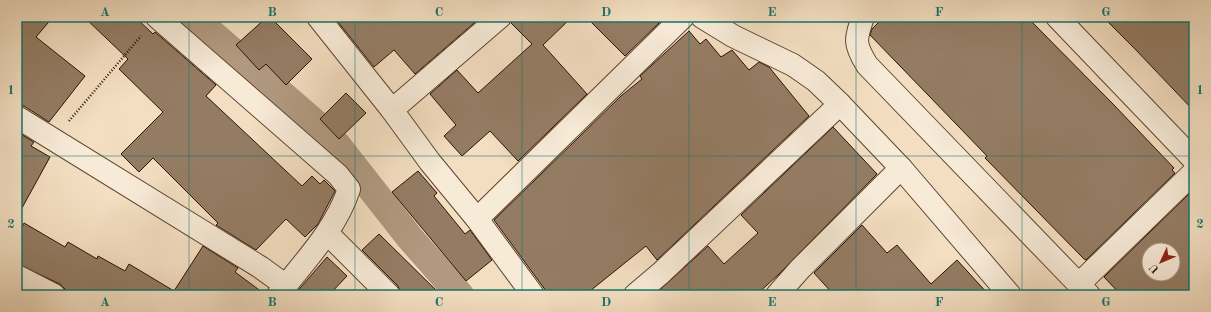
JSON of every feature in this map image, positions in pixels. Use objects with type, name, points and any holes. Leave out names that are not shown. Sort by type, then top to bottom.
[{"type":"street","points":[[17,117],[260,267],[281,290],[327,232],[344,206],[349,189],[338,175],[157,17]]},
{"type":"street","points":[[318,17],[392,110],[430,162],[477,219],[533,295]]},
{"type":"street","points":[[392,110],[500,17]]},
{"type":"street","points":[[477,219],[683,17]]},
{"type":"street","points":[[702,17],[733,36],[792,64],[816,81],[901,168],[1010,295]]},
{"type":"street","points":[[864,17],[857,34],[857,49],[867,65],[1084,290],[1194,172]]},
{"type":"street","points":[[1057,17],[1194,160]]},
{"type":"street","points":[[635,295],[661,273],[840,104]]},
{"type":"street","points":[[777,295],[800,269],[901,168]]},
{"type":"street","points":[[327,232],[389,295]]},
{"type":"street","points":[[17,276],[54,295]]},
{"type":"path","points":[[54,139],[157,17]]},
{"type":"building","points":[[17,17],[53,17],[36,37],[85,76],[49,122],[24,106],[17,105]]},
{"type":"building","points":[[84,17],[135,17],[153,34],[155,32],[216,85],[206,96],[302,186],[312,176],[320,184],[324,180],[335,191],[318,224],[305,237],[286,219],[256,250],[216,225],[218,223],[153,158],[139,172],[121,154],[163,112],[119,69],[128,59]]},
{"type":"building","points":[[267,17],[270,17],[312,59],[286,85],[266,64],[259,70],[236,45]]},
{"type":"building","points":[[334,17],[481,17],[415,74],[394,50],[374,67]]},
{"type":"building","points":[[512,17],[572,17],[543,45],[587,94],[518,161],[490,131],[462,156],[444,136],[456,125],[430,94],[457,70],[478,93],[532,44],[511,23]]},
{"type":"building","points":[[586,17],[658,17],[661,21],[625,56]]},
{"type":"building","points":[[884,17],[1027,17],[1174,168],[1172,170],[1175,173],[1086,260],[1084,259],[985,158],[987,156],[870,35],[872,29]]},
{"type":"building","points":[[1103,17],[1194,17],[1194,111],[1135,49]]},
{"type":"building","points":[[689,31],[700,44],[706,39],[721,57],[732,50],[749,70],[759,62],[769,67],[809,116],[657,260],[646,246],[585,295],[549,295],[494,220],[621,96],[642,79],[640,76]]},
{"type":"building","points":[[346,93],[366,113],[339,139],[320,119]]},
{"type":"building","points":[[833,127],[877,174],[778,275],[756,295],[654,295],[708,246],[724,264],[758,233],[741,215]]},
{"type":"building","points":[[17,132],[34,142],[31,146],[50,157],[17,217]]},
{"type":"building","points":[[418,171],[437,193],[434,196],[465,234],[470,230],[492,260],[466,281],[392,192]]},
{"type":"building","points":[[1192,191],[1194,193],[1194,295],[1121,295],[1104,277]]},
{"type":"building","points":[[24,223],[65,247],[68,242],[97,259],[98,256],[125,271],[129,264],[174,291],[203,246],[238,268],[235,272],[266,295],[66,295],[65,289],[60,284],[17,264],[17,237]]},
{"type":"building","points":[[862,225],[887,253],[897,245],[931,284],[957,260],[989,295],[834,295],[814,273]]},
{"type":"building","points":[[379,234],[441,295],[401,295],[398,286],[362,250]]},
{"type":"building","points":[[327,257],[347,276],[329,295],[294,295]]},
{"type":"waterway","points":[[193,17],[322,129],[337,145],[410,238],[460,295]]}]
